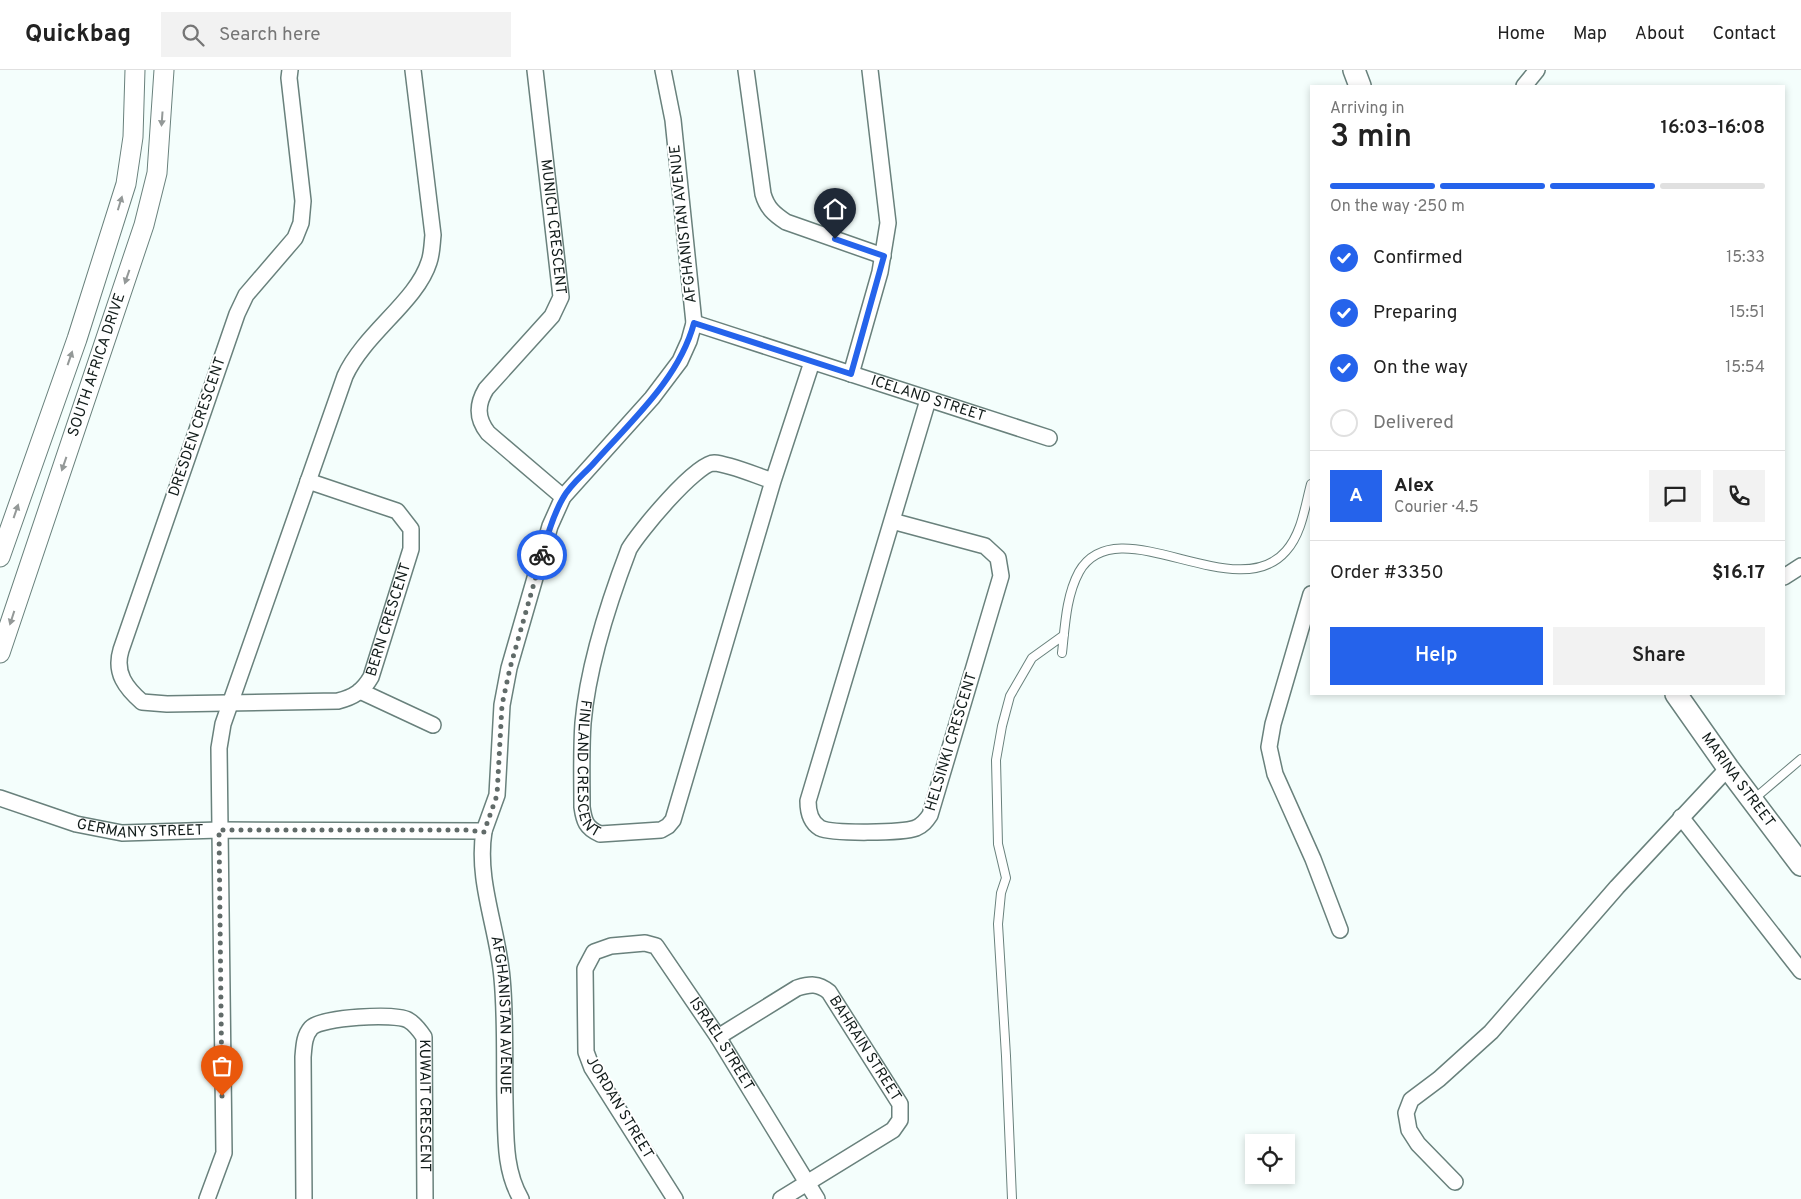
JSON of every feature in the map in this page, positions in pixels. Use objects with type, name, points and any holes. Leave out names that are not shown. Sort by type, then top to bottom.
[{"type":"main road","points":[[1354,70],[1360,85]]},
{"type":"main road","name":"MARINA STREET","points":[[1677,695],[1728,768],[1801,865]]},
{"type":"street","name":"SOUTH AFRICA DRIVE","points":[[0,557],[77,339],[126,184],[133,137],[135,70]]},
{"type":"street","name":"SOUTH AFRICA DRIVE","points":[[0,653],[144,225],[157,174],[164,70]]},
{"type":"street","name":"DRESDEN CRESCENT","points":[[231,704],[152,704],[142,702],[122,680],[119,657],[236,314],[246,295],[295,238],[301,223],[303,201],[289,78],[290,70]]},
{"type":"street","points":[[207,1199],[224,1153],[219,830],[219,748],[223,724],[351,363],[414,289],[429,263],[433,236],[413,70]]},
{"type":"street","name":"MUNICH CRESCENT","points":[[535,70],[560,297],[552,316],[486,389],[480,400],[478,410],[480,421],[488,433],[563,497]]},
{"type":"street","name":"AFGHANISTAN AVENUE","points":[[521,1199],[511,1179],[506,1145],[502,978],[496,932],[483,876],[481,848],[484,832],[497,795],[502,705],[510,668],[550,526],[563,497],[652,398],[680,361],[689,341],[694,323],[673,120],[662,70]]},
{"type":"street","points":[[746,70],[766,205],[773,213],[786,222],[884,256]]},
{"type":"street","points":[[851,374],[884,256],[888,223],[870,70]]},
{"type":"street","points":[[1525,85],[1537,70]]},
{"type":"street","name":"ICELAND STREET","points":[[694,323],[1049,438]]},
{"type":"street","name":"FINLAND CRESCENT","points":[[773,481],[718,464],[707,465],[685,483],[636,536],[629,550],[600,641],[583,722],[582,807],[584,820],[594,831],[600,834],[661,830],[673,820],[773,481],[812,362]]},
{"type":"street","name":"HELSINKI CRESCENT","points":[[892,520],[985,546],[998,558],[1001,576],[930,816],[925,823],[907,830],[827,831],[815,824],[810,818],[808,802],[892,520],[928,400]]},
{"type":"street","name":"BERN CRESCENT","points":[[231,704],[338,701],[360,691],[371,677],[411,549],[411,529],[397,511],[308,481]]},
{"type":"street","points":[[1785,576],[1801,566]]},
{"type":"street","points":[[1310,597],[1273,724],[1269,747],[1275,774],[1314,859],[1340,930]]},
{"type":"street","points":[[360,691],[433,725]]},
{"type":"street","points":[[1455,1182],[1418,1144],[1409,1130],[1406,1113],[1411,1100],[1439,1079],[1491,1032],[1617,887],[1728,768]]},
{"type":"street","name":"GERMANY STREET","points":[[0,798],[76,824],[122,833],[219,830],[465,830],[484,832]]},
{"type":"street","points":[[1681,818],[1801,971]]},
{"type":"street","name":"ISRAEL STREET","points":[[594,952],[611,946],[645,943],[656,946],[718,1037],[816,1199]]},
{"type":"street","name":"JORDAN STREET","points":[[594,952],[585,969],[587,1059],[675,1199]]},
{"type":"street","name":"BAHRAIN STREET","points":[[718,1037],[797,988],[816,984],[829,992],[894,1094],[901,1111],[898,1125],[888,1133],[782,1199]]},
{"type":"street","name":"KUWAIT CRESCENT","points":[[304,1199],[303,1056],[306,1035],[318,1023],[330,1019],[393,1018],[408,1020],[420,1030],[424,1038],[425,1199]]},
{"type":"lane","points":[[1062,653],[1069,597],[1079,572],[1092,557],[1111,550],[1124,549],[1156,553],[1236,570],[1258,569],[1277,561],[1288,550],[1301,522],[1310,488]]},
{"type":"lane","points":[[1012,1199],[1007,1066],[998,924],[1001,893],[1006,878],[998,844],[996,760],[1010,696],[1032,658],[1064,635]]},
{"type":"lane","points":[[1752,800],[1801,759]]},
{"type":"way so far","points":[[222,1096],[219,830],[465,830],[484,832],[492,812],[500,779],[502,705],[510,668],[542,555]]},
{"type":"route","points":[[542,555],[550,526],[563,497],[652,398],[680,361],[689,341],[694,323],[851,374],[884,256],[835,239]]}]
